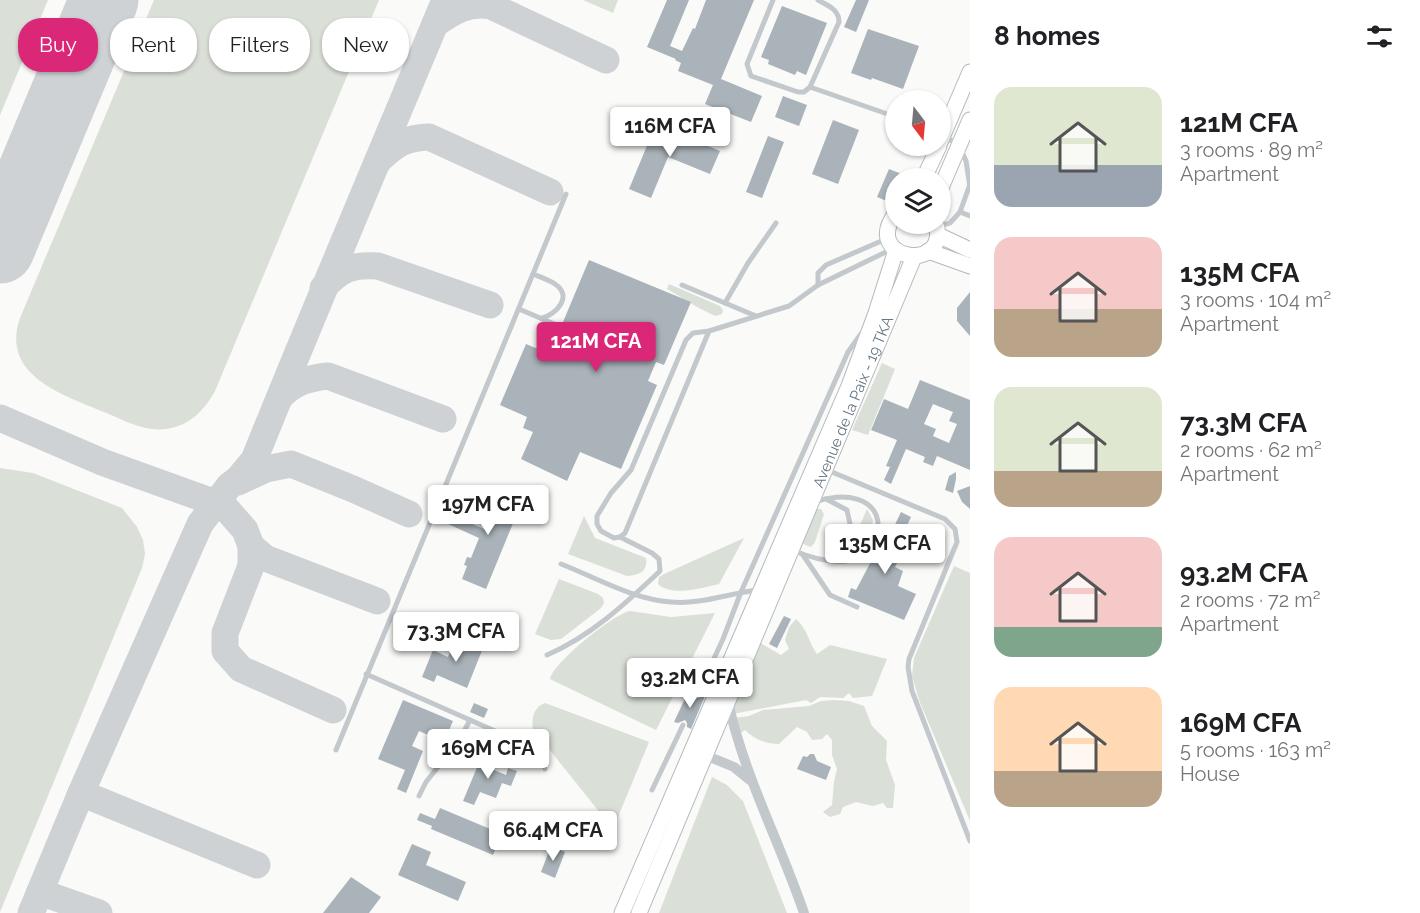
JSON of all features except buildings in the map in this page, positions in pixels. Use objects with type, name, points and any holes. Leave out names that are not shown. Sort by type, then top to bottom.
[{"type":"main road","points":[[951,117],[970,72]]},
{"type":"main road","points":[[949,168],[970,120]]},
{"type":"main road","points":[[622,913],[760,590],[791,550],[876,313],[892,246],[888,234]]},
{"type":"main road","points":[[892,246],[907,256],[914,257],[928,251],[935,244],[936,234]]},
{"type":"main road","points":[[945,234],[970,250]]},
{"type":"main road","points":[[928,251],[970,266]]},
{"type":"main road","name":"Avenue de la Paix - 19 TKA","points":[[639,913],[791,550],[818,501],[825,469],[914,257]]},
{"type":"street","points":[[728,700],[735,735],[750,780],[804,913]]},
{"type":"street","points":[[705,755],[734,767],[750,780]]},
{"type":"lane","points":[[772,0],[747,64],[748,71],[752,76],[798,92],[804,92],[810,87],[839,22],[839,16],[835,10],[818,0]]},
{"type":"lane","points":[[810,87],[885,113]]},
{"type":"lane","points":[[951,143],[959,145],[966,161],[970,187],[960,212],[951,222]]},
{"type":"lane","points":[[336,750],[566,194]]},
{"type":"lane","points":[[960,212],[970,216]]},
{"type":"lane","points":[[725,303],[748,263],[776,223]]},
{"type":"lane","points":[[818,285],[818,273],[826,265],[892,246]]},
{"type":"lane","points":[[709,331],[625,533],[614,538],[600,531],[597,516],[611,493],[631,470],[686,340],[693,333],[709,331],[789,306],[818,285],[892,246]]},
{"type":"lane","points":[[533,274],[555,284],[561,289],[563,297],[563,304],[558,311],[542,318]]},
{"type":"lane","points":[[682,285],[756,316]]},
{"type":"lane","points":[[519,309],[594,341]]},
{"type":"lane","points":[[698,693],[848,352],[876,313]]},
{"type":"lane","points":[[825,469],[945,519],[955,529],[957,542],[909,659],[908,667],[912,691],[970,841]]},
{"type":"lane","points":[[818,501],[842,496],[855,498],[867,504],[876,514],[879,524],[878,532]]},
{"type":"lane","points":[[818,501],[847,510],[850,519],[836,560]]},
{"type":"lane","points":[[547,655],[572,644],[602,623],[660,571],[659,560],[652,553],[620,537]]},
{"type":"lane","points":[[791,550],[847,562],[860,558],[871,548]]},
{"type":"lane","points":[[791,550],[831,595],[857,607]]},
{"type":"lane","points":[[561,564],[633,594],[672,602],[701,600],[760,590]]},
{"type":"lane","points":[[366,674],[470,720],[535,752],[542,757],[544,769]]},
{"type":"lane","points":[[419,796],[426,782],[454,747],[470,720]]},
{"type":"lane","points":[[652,790],[683,725]]},
{"type":"shaded area","points":[[0,0],[48,0],[40,18],[18,18],[18,72],[0,115]]},
{"type":"shaded area","points":[[154,0],[379,0],[371,18],[322,18],[322,72],[349,72],[215,391],[201,411],[189,421],[166,429],[150,429],[127,422],[55,390],[27,369],[19,355],[16,338],[20,318],[124,72],[197,72],[197,18],[146,18]]},
{"type":"shaded area","points":[[583,0],[618,0],[613,13]]},
{"type":"shaded area","points":[[669,284],[720,306],[723,310],[722,314],[716,316],[697,307],[667,289]]},
{"type":"shaded area","points":[[882,363],[895,369],[868,435],[852,430]]},
{"type":"shaded area","points":[[0,468],[33,473],[122,508],[137,527],[143,540],[145,554],[142,568],[0,912]]},
{"type":"shaded area","points":[[816,509],[821,509],[824,514],[815,542],[811,547],[798,542]]},
{"type":"shaded area","points":[[867,509],[873,520],[868,538],[861,548],[846,557]]},
{"type":"shaded area","points":[[584,516],[595,538],[646,558],[644,570],[639,574],[627,576],[568,554]]},
{"type":"shaded area","points":[[744,538],[719,584],[679,591],[664,588],[658,584],[659,577],[664,574]]},
{"type":"shaded area","points":[[954,566],[970,573],[970,821],[919,700],[912,676],[914,658]]},
{"type":"shaded area","points":[[559,579],[598,594],[603,598],[604,603],[601,608],[561,639],[551,640],[535,634]]},
{"type":"shaded area","points":[[630,611],[671,617],[715,613],[656,730],[550,679],[561,662],[572,651],[611,621]]},
{"type":"shaded area","points":[[796,619],[803,627],[817,654],[830,645],[887,659],[872,696],[853,698],[849,693],[843,698],[820,697],[811,703],[806,700],[733,714],[728,702],[757,641],[781,655],[789,649],[785,640],[789,627]]},
{"type":"shaded area","points":[[821,701],[849,701],[864,706],[872,726],[887,741],[886,760],[895,785],[893,808],[887,808],[883,803],[873,806],[856,802],[843,807],[840,814],[830,817],[823,812],[832,805],[837,769],[832,755],[832,740],[827,734],[822,739],[812,740],[807,732],[797,727],[779,744],[769,743],[745,730],[739,734],[734,718],[749,716],[763,710],[809,706]]},
{"type":"shaded area","points":[[545,703],[649,742],[613,829],[533,729],[534,713]]},
{"type":"shaded area","points":[[712,777],[727,785],[743,801],[787,913],[659,913]]},
{"type":"taxiway","points":[[31,913],[81,793],[200,524],[229,486],[254,460],[445,0]]},
{"type":"taxiway","points":[[435,24],[468,7],[491,6],[606,60]]},
{"type":"taxiway","points":[[378,161],[401,143],[429,137],[550,192]]},
{"type":"taxiway","points":[[323,288],[341,272],[348,269],[378,266],[490,305]]},
{"type":"taxiway","points":[[281,396],[303,382],[328,376],[443,419]]},
{"type":"taxiway","points":[[0,418],[102,462],[224,506],[245,530],[251,546],[251,566],[225,633],[225,651],[241,669],[333,710]]},
{"type":"taxiway","points":[[238,482],[266,469],[291,464],[409,514]]},
{"type":"taxiway","points":[[251,546],[265,558],[377,601]]},
{"type":"taxiway","points":[[81,793],[257,865]]},
{"type":"taxiway","points":[[40,892],[99,913]]},
{"type":"runway","points":[[0,249],[104,0]]}]
